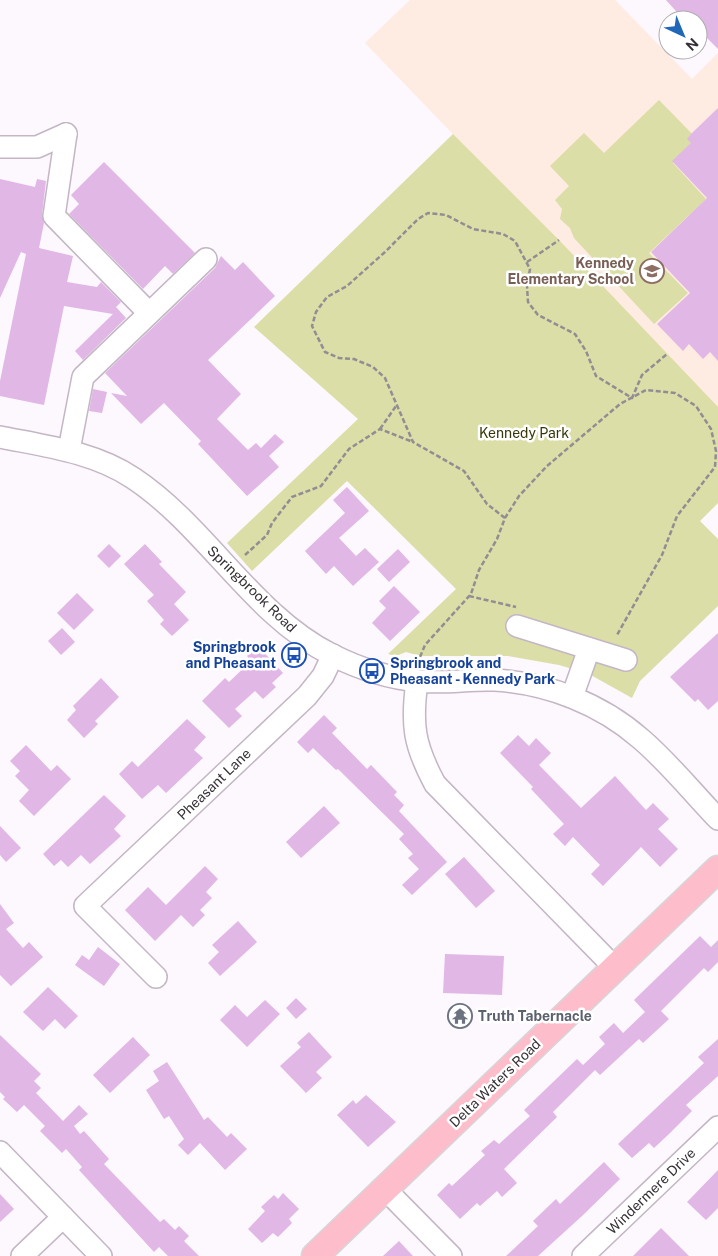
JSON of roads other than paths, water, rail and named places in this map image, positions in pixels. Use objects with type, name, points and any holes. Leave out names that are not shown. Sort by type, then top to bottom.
[{"type":"main road","name":"Delta Waters Road","points":[[315,1256],[718,868]]},
{"type":"street","points":[[0,146],[37,147],[66,134],[54,216],[149,313]]},
{"type":"street","points":[[69,450],[83,376],[206,259]]},
{"type":"street","name":"Springbrook Road","points":[[0,437],[69,450],[105,462],[132,477],[158,496],[290,628],[333,655],[372,671],[417,681],[493,680],[534,684],[572,697],[604,712],[641,739],[718,819]]},
{"type":"street","points":[[517,616],[589,649],[626,660]]},
{"type":"street","points":[[572,697],[589,649]]},
{"type":"street","name":"Pheasant Lane","points":[[156,977],[85,906],[307,696],[322,676],[333,655]]},
{"type":"street","points":[[417,681],[414,706],[414,733],[422,760],[435,784],[615,968]]},
{"type":"street","name":"Windermere Drive","points":[[584,1256],[717,1130]]},
{"type":"street","points":[[0,1152],[101,1256]]},
{"type":"street","points":[[385,1189],[451,1256]]},
{"type":"street","points":[[22,1256],[63,1217]]},
{"type":"place","name":"Kennedy Elementary School","points":[[652,271]]},
{"type":"place","name":"Springbrook and Pheasant","points":[[294,655]]},
{"type":"place","name":"Springbrook and Pheasant - Kennedy Park","points":[[372,671]]},
{"type":"place","name":"Truth Tabernacle","points":[[460,1016]]},
{"type":"park label","name":"Kennedy Park","points":[[524,433]]}]
